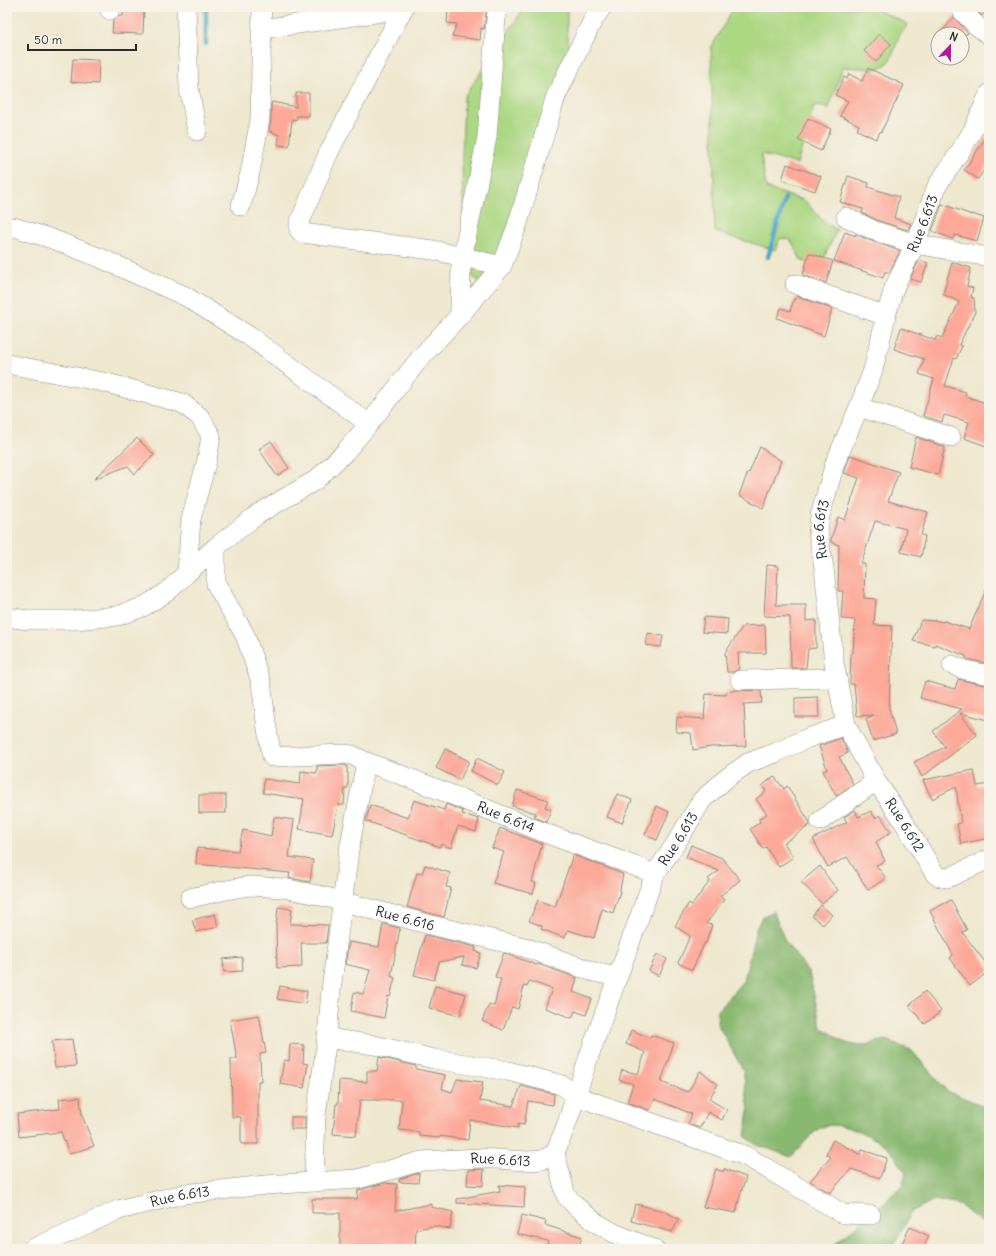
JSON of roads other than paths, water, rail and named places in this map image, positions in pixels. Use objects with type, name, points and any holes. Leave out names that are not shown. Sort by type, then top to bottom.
[{"type":"street","points":[[186,7],[189,88],[197,132]]},
{"type":"street","points":[[241,206],[250,173],[260,119],[262,7]]},
{"type":"street","points":[[460,315],[461,264],[487,137],[498,7]]},
{"type":"street","points":[[7,617],[28,620],[74,620],[117,616],[143,607],[167,592],[216,547],[258,514],[316,480],[344,452],[369,424],[420,358],[460,315],[502,266],[522,214],[556,96],[602,7]]},
{"type":"street","points":[[262,29],[404,8]]},
{"type":"street","points":[[404,8],[328,154],[299,224],[299,230],[302,233],[434,250],[502,266]]},
{"type":"street","points":[[963,12],[977,26],[989,35]]},
{"type":"street","name":"Rue 6.613","points":[[32,1249],[118,1210],[184,1194],[266,1185],[358,1179],[422,1161],[480,1158],[526,1161],[542,1160],[555,1153],[566,1126],[589,1056],[655,874],[702,800],[728,777],[748,763],[846,724],[834,663],[824,568],[818,532],[820,516],[833,470],[873,370],[894,288],[915,244],[937,186],[967,141],[989,94]]},
{"type":"street","points":[[846,217],[875,231],[915,244],[989,257]]},
{"type":"street","points":[[14,227],[52,239],[98,257],[185,296],[249,336],[369,424]]},
{"type":"street","points":[[795,284],[886,316]]},
{"type":"street","points":[[7,364],[103,382],[182,403],[200,417],[211,436],[207,460],[191,519],[187,573]]},
{"type":"street","points":[[859,407],[951,437]]},
{"type":"street","name":"Rue 6.614","points":[[216,547],[216,584],[245,635],[261,682],[266,729],[272,757],[343,754],[352,755],[365,766],[390,770],[536,829],[655,874]]},
{"type":"street","points":[[952,665],[965,670],[989,675]]},
{"type":"street","points":[[740,680],[837,678]]},
{"type":"street","name":"Rue 6.612","points":[[846,724],[876,781],[902,819],[935,874],[940,877],[948,878],[989,859]]},
{"type":"street","points":[[314,1182],[316,1115],[327,1038],[349,850],[365,766]]},
{"type":"street","points":[[820,821],[876,781]]},
{"type":"street","name":"Rue 6.616","points":[[190,898],[249,886],[283,888],[524,947],[594,972],[617,977]]},
{"type":"street","points":[[327,1038],[374,1045],[434,1059],[508,1071],[562,1085],[576,1096],[746,1156],[843,1214],[872,1215]]},
{"type":"street","points":[[555,1153],[566,1196],[578,1208],[595,1222],[614,1233],[654,1249]]},
{"type":"waterway","points":[[206,7],[206,44]]},
{"type":"waterway","points":[[768,257],[785,198]]}]
